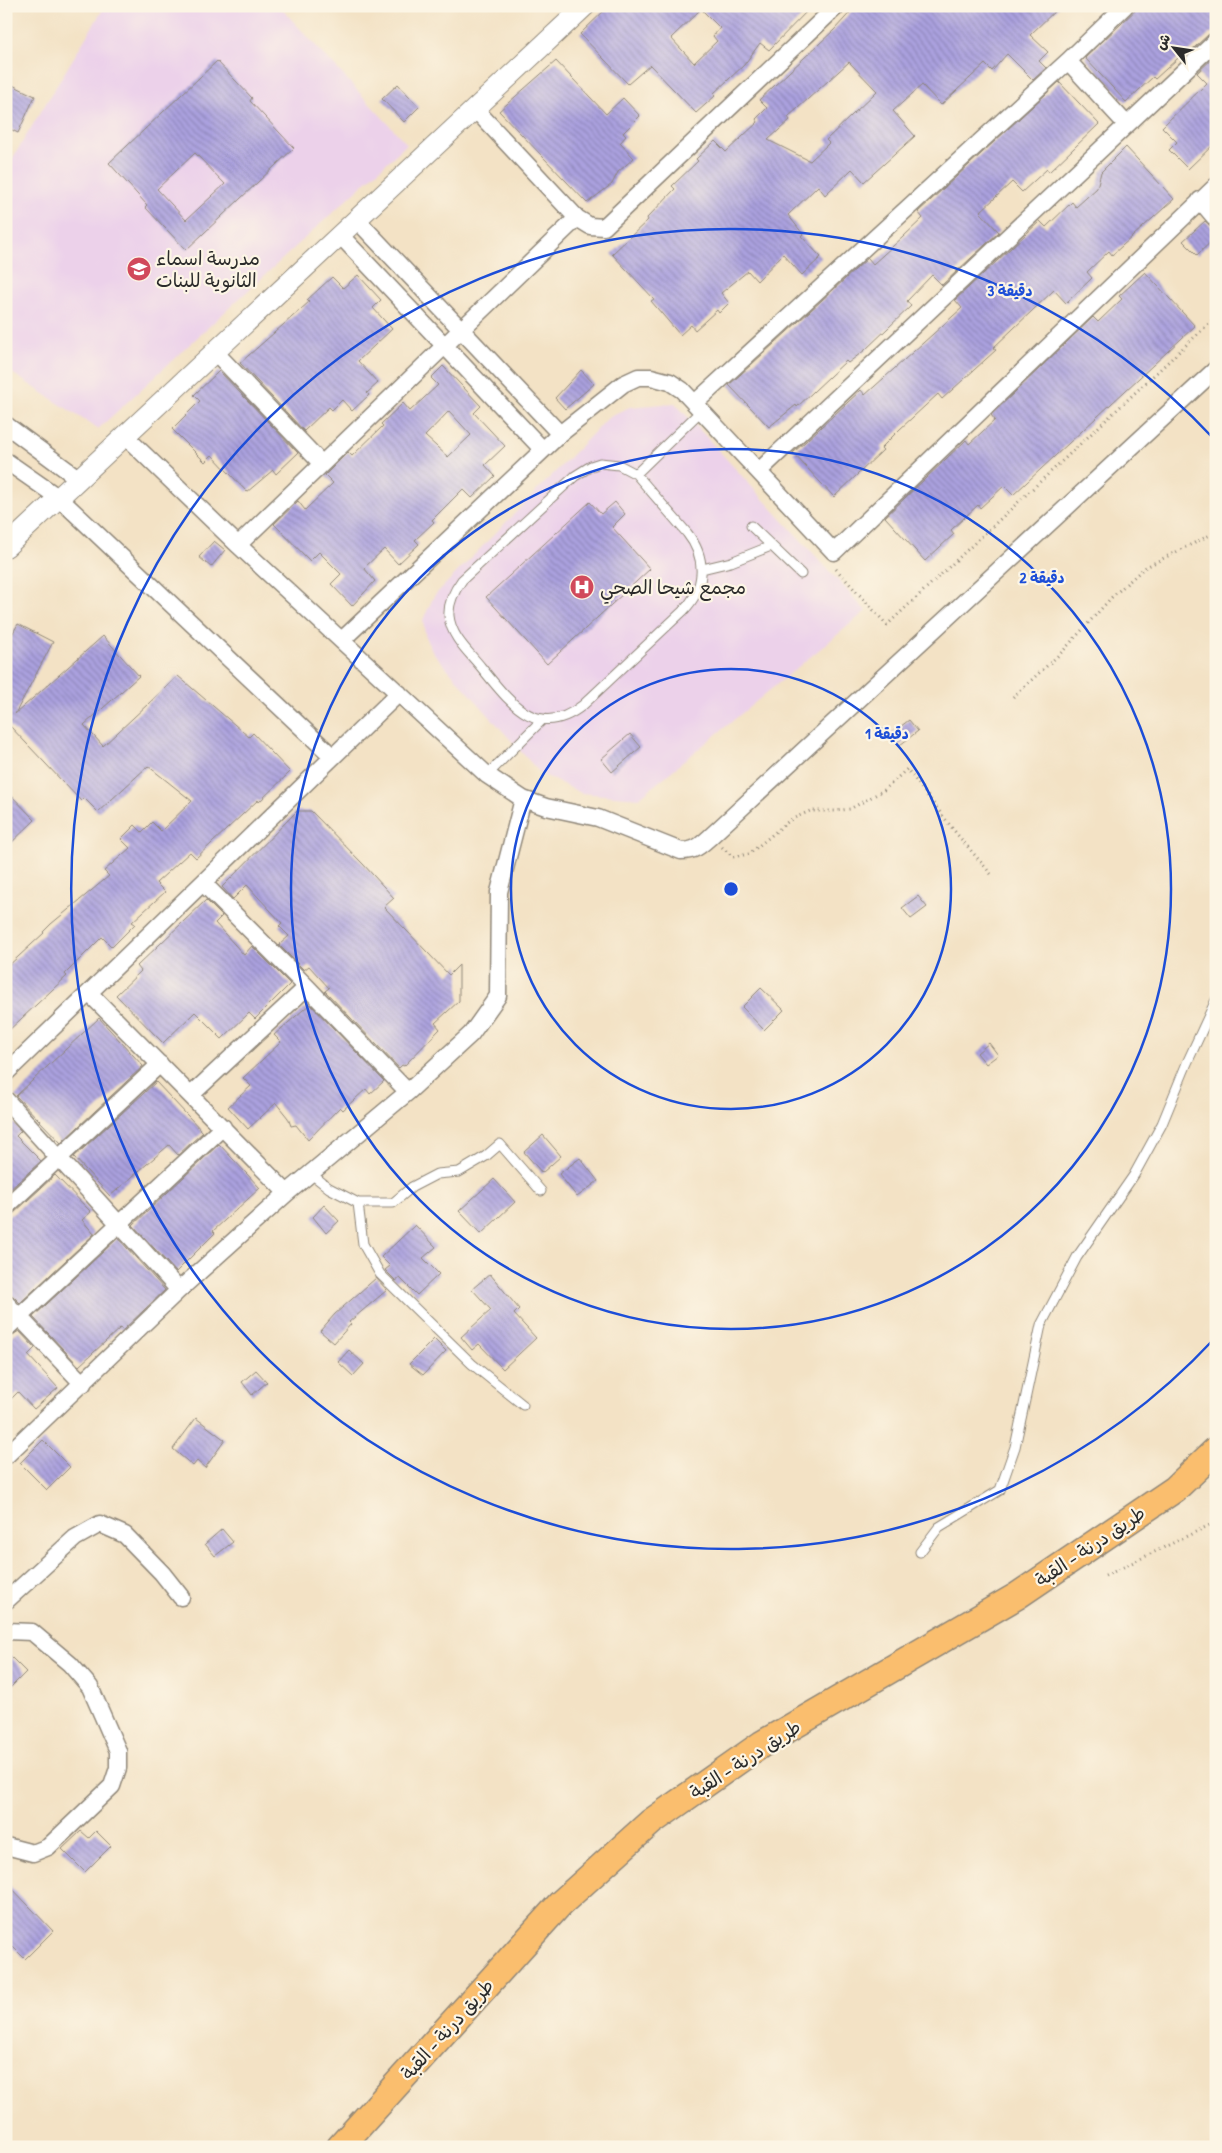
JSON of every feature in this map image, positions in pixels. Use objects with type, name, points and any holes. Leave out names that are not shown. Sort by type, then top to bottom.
[{"type":"main road","name":"طريق درنة - القبة","points":[[340,2147],[560,1904],[651,1822],[762,1744],[1024,1590],[1175,1489],[1216,1450]]},
{"type":"street","points":[[6,547],[585,6]]},
{"type":"street","points":[[699,406],[1125,6]]},
{"type":"street","points":[[475,108],[578,218],[590,226],[604,227],[828,9]]},
{"type":"street","points":[[759,471],[1216,41]]},
{"type":"street","points":[[1068,61],[1126,124]]},
{"type":"street","points":[[342,640],[560,434],[623,384],[638,377],[651,376],[670,382],[699,406],[834,552],[1216,186]]},
{"type":"street","points":[[1200,200],[1216,219]]},
{"type":"street","points":[[238,544],[578,218]]},
{"type":"street","points":[[357,220],[460,331],[560,434]]},
{"type":"street","points":[[340,235],[544,450]]},
{"type":"street","points":[[215,352],[322,464]]},
{"type":"street","points":[[125,436],[238,544],[487,775],[522,799],[546,807],[598,818],[681,850],[697,849],[1216,369]]},
{"type":"street","points":[[6,425],[79,479]]},
{"type":"street","points":[[6,461],[59,498],[333,757]]},
{"type":"street","points":[[6,1073],[399,693]]},
{"type":"street","points":[[6,1456],[179,1290],[287,1193],[408,1092],[471,1034],[498,996],[500,986],[499,892],[522,799]]},
{"type":"street","points":[[203,883],[408,1092]]},
{"type":"street","points":[[191,1095],[307,987]]},
{"type":"street","points":[[89,993],[287,1193]]},
{"type":"street","points":[[6,1207],[160,1064]]},
{"type":"street","points":[[6,1100],[179,1290]]},
{"type":"street","points":[[6,1329],[223,1127]]},
{"type":"street","points":[[6,1302],[83,1384]]},
{"type":"street","points":[[6,1601],[75,1538],[100,1524],[125,1535],[162,1573],[181,1597]]},
{"type":"street","points":[[6,1631],[32,1632],[70,1664],[90,1688],[118,1751],[118,1768],[112,1786],[48,1847],[33,1853],[6,1846]]},
{"type":"lane","points":[[636,474],[699,406]]},
{"type":"lane","points":[[610,463],[619,465],[636,474],[693,541],[701,559],[702,570],[698,592],[684,611],[575,712],[554,719],[534,717],[516,708],[455,636],[449,616],[452,596],[462,580],[582,470],[591,466],[610,463]]},
{"type":"lane","points":[[751,526],[800,574]]},
{"type":"lane","points":[[702,570],[731,562],[771,546]]},
{"type":"lane","points":[[487,775],[543,719]]},
{"type":"lane","points":[[920,1552],[939,1527],[1000,1490],[1014,1447],[1041,1325],[1078,1256],[1134,1175],[1162,1124],[1216,1000]]},
{"type":"lane","points":[[310,1174],[329,1188],[358,1204],[393,1204],[412,1187],[437,1174],[459,1172],[486,1156],[500,1144],[542,1191]]},
{"type":"lane","points":[[358,1204],[363,1244],[380,1274],[472,1364],[523,1404]]},
{"type":"path","points":[[834,552],[832,564],[887,625],[1216,317]]},
{"type":"path","points":[[1013,696],[1063,651],[1112,597],[1144,568],[1216,532]]},
{"type":"path","points":[[710,837],[733,857],[748,854],[790,820],[810,811],[835,812],[850,809],[884,790],[907,769],[956,833],[992,874]]},
{"type":"path","points":[[1105,1576],[1216,1522]]},
{"type":"shaded area","name":"مدرسة اسماء الثانوية للبنات","points":[[105,6],[279,6],[407,144],[98,429],[6,369],[6,169]]},
{"type":"shaded area","points":[[675,403],[866,611],[639,798],[581,793],[540,773],[432,651],[425,634],[423,620],[434,596],[610,416],[630,407]]},
{"type":"building","points":[[609,6],[812,6],[769,50],[760,43],[744,65],[696,113],[650,65],[628,84],[580,34]],"holes":[[[701,9],[720,28],[713,36],[717,41],[694,63],[671,38]]]},
{"type":"building","points":[[856,6],[1060,6],[1030,35],[1048,52],[1039,61],[1046,68],[1033,80],[1007,54],[992,71],[985,64],[941,105],[922,85],[893,111],[915,136],[864,182],[852,169],[825,195],[818,186],[788,215],[803,234],[801,236],[821,257],[802,275],[783,254],[757,281],[748,271],[721,293],[729,303],[719,313],[717,310],[695,330],[691,325],[680,335],[651,301],[654,299],[612,254],[648,220],[647,218],[675,189],[672,186],[698,161],[696,159],[715,141],[726,152],[758,122],[756,119],[767,108],[759,100],[834,30]],"holes":[[[849,62],[877,91],[826,140],[829,143],[810,161],[768,140],[790,120],[788,117]]]},
{"type":"building","points":[[1140,6],[1216,6],[1216,31],[1209,34],[1183,58],[1181,56],[1177,59],[1155,79],[1153,77],[1126,102],[1085,58]]},
{"type":"building","points":[[1216,55],[1216,142],[1188,169],[1169,150],[1177,142],[1162,127],[1207,83],[1197,73]]},
{"type":"building","points":[[217,61],[252,98],[250,101],[294,148],[186,250],[145,207],[147,205],[109,163]],"holes":[[[195,153],[225,184],[186,220],[157,189]]]},
{"type":"building","points":[[556,61],[606,114],[623,98],[640,116],[623,133],[626,136],[620,143],[634,158],[618,172],[612,184],[587,203],[499,111]]},
{"type":"building","points":[[6,82],[35,96],[18,133],[6,127]]},
{"type":"building","points":[[1059,82],[1099,124],[1049,172],[1047,169],[1022,192],[1012,182],[980,212],[999,232],[942,285],[932,275],[907,301],[911,306],[865,350],[848,363],[846,361],[797,407],[796,405],[769,427],[729,385],[868,258],[873,264],[903,237],[923,218],[918,212]]},
{"type":"building","points":[[398,84],[419,107],[404,122],[382,99]]},
{"type":"building","points":[[1126,147],[1174,199],[1112,255],[1109,251],[1087,272],[1092,278],[1066,303],[1054,290],[993,348],[996,350],[942,399],[938,394],[900,429],[881,448],[883,450],[834,497],[793,453],[861,390],[865,395],[962,308],[955,300],[1040,221],[1046,227],[1072,202],[1076,207],[1097,188],[1101,172]]},
{"type":"building","points":[[1205,221],[1216,230],[1216,237],[1197,255],[1183,241]]},
{"type":"building","points":[[1145,272],[1195,326],[1013,495],[1004,486],[980,508],[978,505],[951,530],[954,534],[925,561],[885,517],[966,440],[969,444],[995,420],[991,415],[1093,317],[1098,322],[1122,299],[1119,296]]},
{"type":"building","points":[[358,275],[381,300],[373,308],[392,329],[358,361],[378,383],[367,393],[369,395],[352,411],[342,400],[332,410],[329,407],[304,431],[240,363],[309,302],[307,300],[332,277],[343,288]]},
{"type":"building","points":[[443,366],[481,406],[474,413],[505,446],[485,465],[495,476],[472,498],[463,489],[432,520],[434,522],[415,540],[419,544],[398,564],[384,549],[364,568],[375,581],[352,606],[331,584],[341,574],[319,552],[310,561],[274,524],[298,501],[305,510],[333,483],[325,475],[348,452],[352,456],[383,426],[381,424],[403,403],[410,411],[438,385],[431,378]],"holes":[[[449,411],[471,435],[448,457],[425,436]]]},
{"type":"building","points":[[581,370],[594,384],[565,409],[555,398]]},
{"type":"building","points":[[219,371],[298,453],[276,474],[273,470],[247,492],[212,455],[205,462],[172,429],[200,401],[194,395]]},
{"type":"building","points":[[590,502],[601,514],[615,502],[625,514],[612,527],[650,569],[547,664],[486,597]]},
{"type":"building","points":[[214,541],[225,550],[211,567],[199,557]]},
{"type":"building","points":[[18,624],[53,642],[15,714],[103,636],[139,676],[84,725],[103,746],[178,676],[249,737],[253,733],[290,772],[196,858],[190,852],[156,883],[165,892],[132,922],[135,924],[112,947],[102,937],[65,974],[67,976],[6,1033],[6,968],[44,933],[51,924],[109,876],[104,871],[130,848],[121,839],[135,825],[142,832],[152,822],[161,831],[192,801],[148,766],[98,812],[84,798],[81,801],[9,725],[6,730],[6,645]]},
{"type":"building","points":[[909,720],[918,731],[900,745],[891,734]]},
{"type":"building","points":[[630,734],[641,747],[612,772],[601,759]]},
{"type":"building","points":[[6,790],[35,820],[6,848]]},
{"type":"building","points":[[297,811],[311,811],[363,864],[394,898],[384,907],[449,975],[459,965],[459,1001],[435,1023],[440,1029],[404,1066],[402,1065],[399,1068],[325,991],[329,988],[309,966],[304,970],[279,945],[289,936],[279,926],[282,923],[247,885],[233,899],[222,887]]},
{"type":"building","points":[[918,896],[927,907],[911,919],[902,908]]},
{"type":"building","points":[[206,900],[222,916],[215,923],[244,955],[252,946],[290,984],[255,1019],[249,1013],[222,1039],[195,1012],[163,1043],[116,995],[141,971],[137,966]]},
{"type":"building","points":[[761,988],[784,1010],[764,1030],[742,1007]]},
{"type":"building","points":[[310,1004],[384,1081],[370,1094],[366,1089],[343,1110],[340,1107],[308,1140],[296,1125],[291,1126],[288,1118],[276,1103],[248,1129],[228,1107],[251,1086],[243,1078],[281,1042],[274,1035]]},
{"type":"building","points":[[99,1018],[143,1066],[61,1143],[16,1096]]},
{"type":"building","points":[[989,1043],[998,1055],[986,1064],[977,1053]]},
{"type":"building","points":[[156,1082],[203,1132],[178,1155],[169,1145],[110,1196],[74,1157]]},
{"type":"building","points":[[6,1115],[21,1131],[16,1136],[41,1161],[6,1193]]},
{"type":"building","points":[[543,1135],[561,1156],[542,1173],[524,1152]]},
{"type":"building","points":[[219,1144],[260,1188],[213,1231],[215,1233],[176,1272],[133,1225]]},
{"type":"building","points":[[580,1158],[598,1181],[577,1197],[559,1174]]},
{"type":"building","points":[[55,1175],[91,1212],[82,1220],[94,1234],[20,1303],[13,1296],[6,1293],[6,1217],[13,1214]]},
{"type":"building","points":[[494,1179],[515,1202],[481,1234],[459,1211]]},
{"type":"building","points":[[324,1205],[339,1221],[326,1233],[313,1217]]},
{"type":"building","points":[[415,1225],[436,1247],[423,1258],[439,1274],[417,1295],[400,1278],[396,1281],[385,1270],[390,1266],[381,1257]]},
{"type":"building","points":[[118,1238],[165,1290],[123,1330],[120,1328],[79,1366],[33,1317]]},
{"type":"building","points":[[490,1274],[519,1309],[514,1314],[536,1338],[503,1369],[479,1344],[472,1350],[461,1337],[491,1310],[472,1289]]},
{"type":"building","points":[[376,1278],[387,1290],[349,1322],[351,1324],[334,1343],[320,1331],[335,1314]]},
{"type":"building","points":[[19,1331],[35,1348],[28,1355],[58,1388],[34,1409],[18,1392],[6,1404],[6,1339]]},
{"type":"building","points":[[434,1339],[446,1351],[423,1375],[409,1364]]},
{"type":"building","points":[[349,1350],[364,1364],[353,1376],[338,1362]]},
{"type":"building","points":[[256,1370],[267,1382],[252,1395],[242,1382]]},
{"type":"building","points":[[196,1418],[225,1440],[205,1468],[197,1461],[193,1466],[173,1449]]},
{"type":"building","points":[[43,1440],[70,1467],[47,1490],[20,1463]]},
{"type":"building","points":[[222,1529],[233,1542],[215,1556],[205,1544]]},
{"type":"building","points":[[6,1652],[26,1672],[6,1692]]},
{"type":"building","points":[[81,1831],[89,1838],[96,1831],[111,1846],[85,1872],[62,1849]]},
{"type":"building","points":[[6,1882],[53,1931],[25,1959],[6,1940]]},
{"type":"place","name":"مدرسة اسماء الثانوية للبنات","points":[[139,269]]},
{"type":"place","name":"مجمع شيحا الصحي","points":[[582,587]]}]
